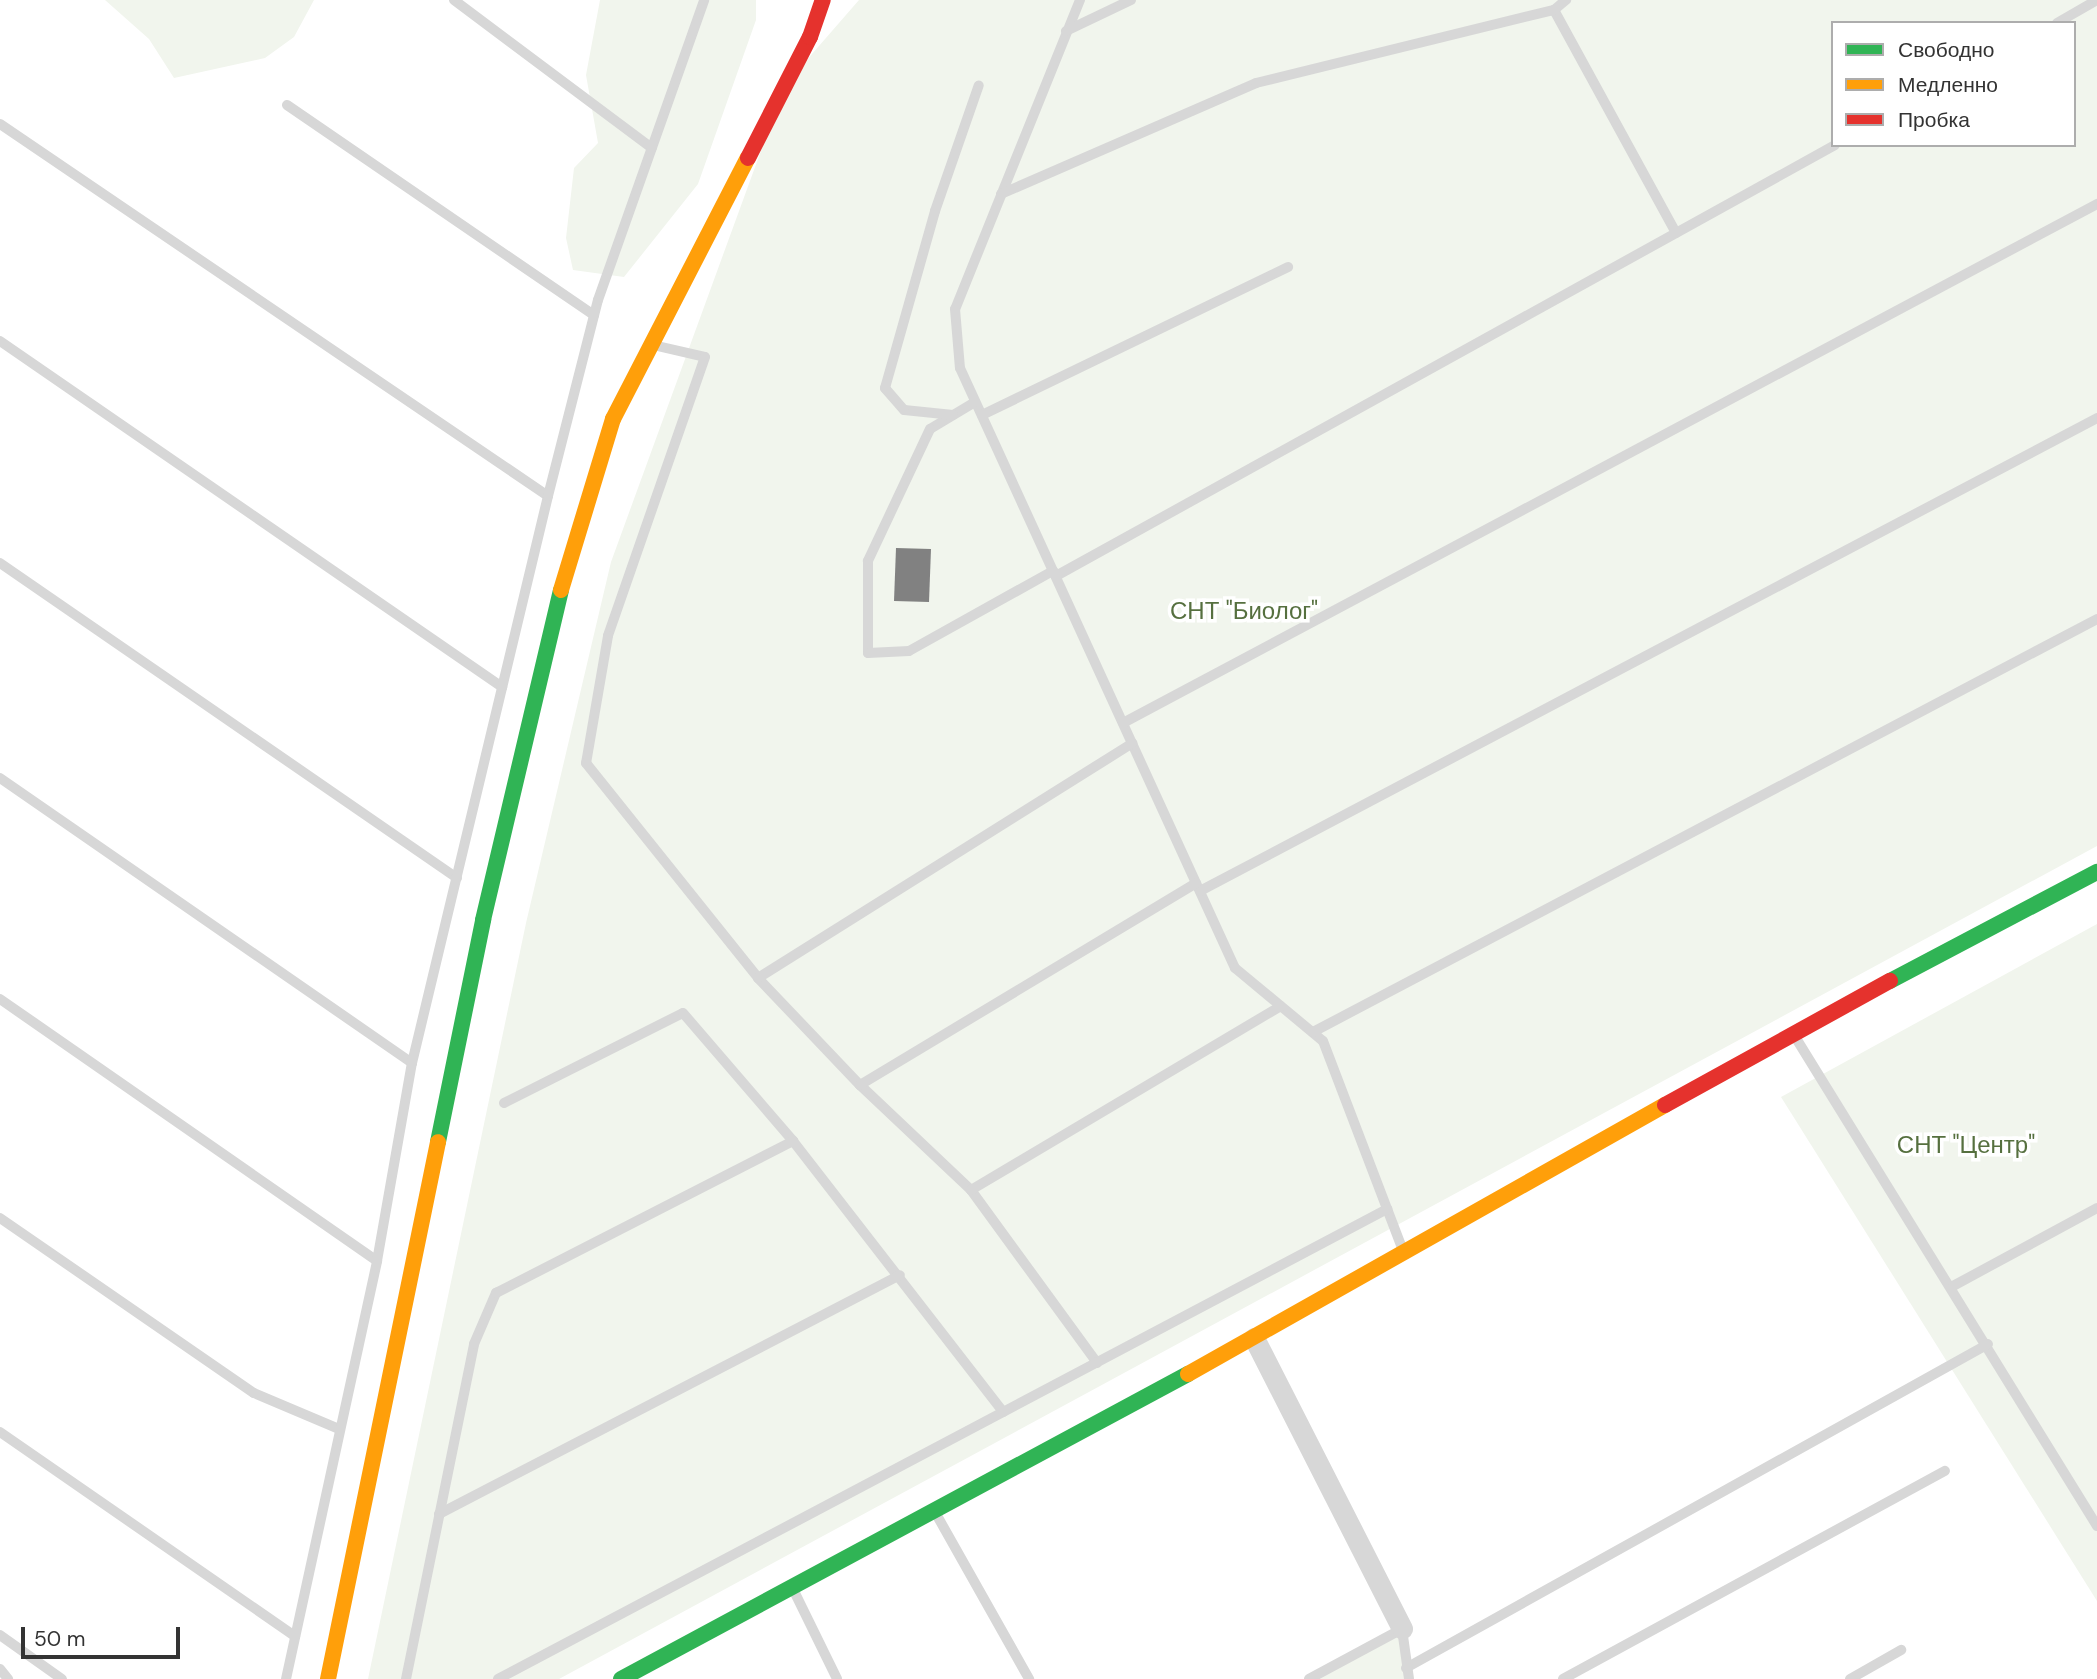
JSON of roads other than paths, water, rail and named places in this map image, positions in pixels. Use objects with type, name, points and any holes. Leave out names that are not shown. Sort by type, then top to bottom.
[{"type":"street","points":[[328,1679],[483,920],[556,608],[613,419],[649,344],[810,37],[823,0]]},
{"type":"street","points":[[621,1679],[1254,1338],[1792,1033],[2097,872]]},
{"type":"street","points":[[1254,1338],[1402,1629]]},
{"type":"lane","points":[[454,0],[652,148]]},
{"type":"lane","points":[[286,1679],[337,1428],[377,1261],[412,1063],[548,496],[594,315],[704,0]]},
{"type":"lane","points":[[1080,0],[954,309],[960,368],[1235,968],[1323,1041],[1404,1254]]},
{"type":"lane","points":[[1066,31],[1131,0]]},
{"type":"lane","points":[[1001,194],[1256,83],[1554,10],[1566,0]]},
{"type":"lane","points":[[2060,21],[2097,0]]},
{"type":"lane","points":[[1554,10],[1676,233]]},
{"type":"lane","points":[[953,415],[904,410],[885,388],[935,211],[979,85]]},
{"type":"lane","points":[[287,105],[594,315]]},
{"type":"lane","points":[[0,124],[548,496]]},
{"type":"lane","points":[[975,401],[930,429],[868,561],[868,653],[909,651],[1831,147]]},
{"type":"lane","points":[[1123,723],[2097,204]]},
{"type":"lane","points":[[982,415],[1289,267]]},
{"type":"lane","points":[[0,341],[502,687]]},
{"type":"lane","points":[[649,344],[705,357],[608,636],[586,763],[758,978],[860,1085],[971,1190],[1097,1363]]},
{"type":"lane","points":[[860,1085],[1198,887],[2097,418]]},
{"type":"lane","points":[[0,563],[457,878]]},
{"type":"lane","points":[[1313,1032],[2097,619]]},
{"type":"lane","points":[[758,978],[1132,744]]},
{"type":"lane","points":[[0,778],[412,1063]]},
{"type":"lane","points":[[0,999],[377,1261]]},
{"type":"lane","points":[[971,1190],[1281,1006]]},
{"type":"lane","points":[[504,1103],[683,1013],[793,1141],[900,1275],[1003,1412]]},
{"type":"lane","points":[[1792,1033],[1953,1286],[2097,1526]]},
{"type":"lane","points":[[406,1679],[474,1344],[496,1293],[793,1141]]},
{"type":"lane","points":[[1953,1286],[2097,1208]]},
{"type":"lane","points":[[498,1679],[1387,1209]]},
{"type":"lane","points":[[0,1218],[254,1394],[337,1428]]},
{"type":"lane","points":[[439,1514],[900,1275]]},
{"type":"lane","points":[[1309,1679],[1402,1629],[1407,1674],[1988,1344]]},
{"type":"lane","points":[[0,1432],[295,1636]]},
{"type":"lane","points":[[1563,1679],[1945,1471]]},
{"type":"lane","points":[[933,1509],[1029,1679]]},
{"type":"lane","points":[[792,1586],[837,1679]]},
{"type":"lane","points":[[0,1635],[62,1679]]},
{"type":"lane","points":[[1850,1679],[1901,1650]]},
{"type":"park label","name":"СНТ \"Биолог\"","points":[[1244,611]]},
{"type":"park label","name":"СНТ \"Центр\"","points":[[1966,1145]]}]
